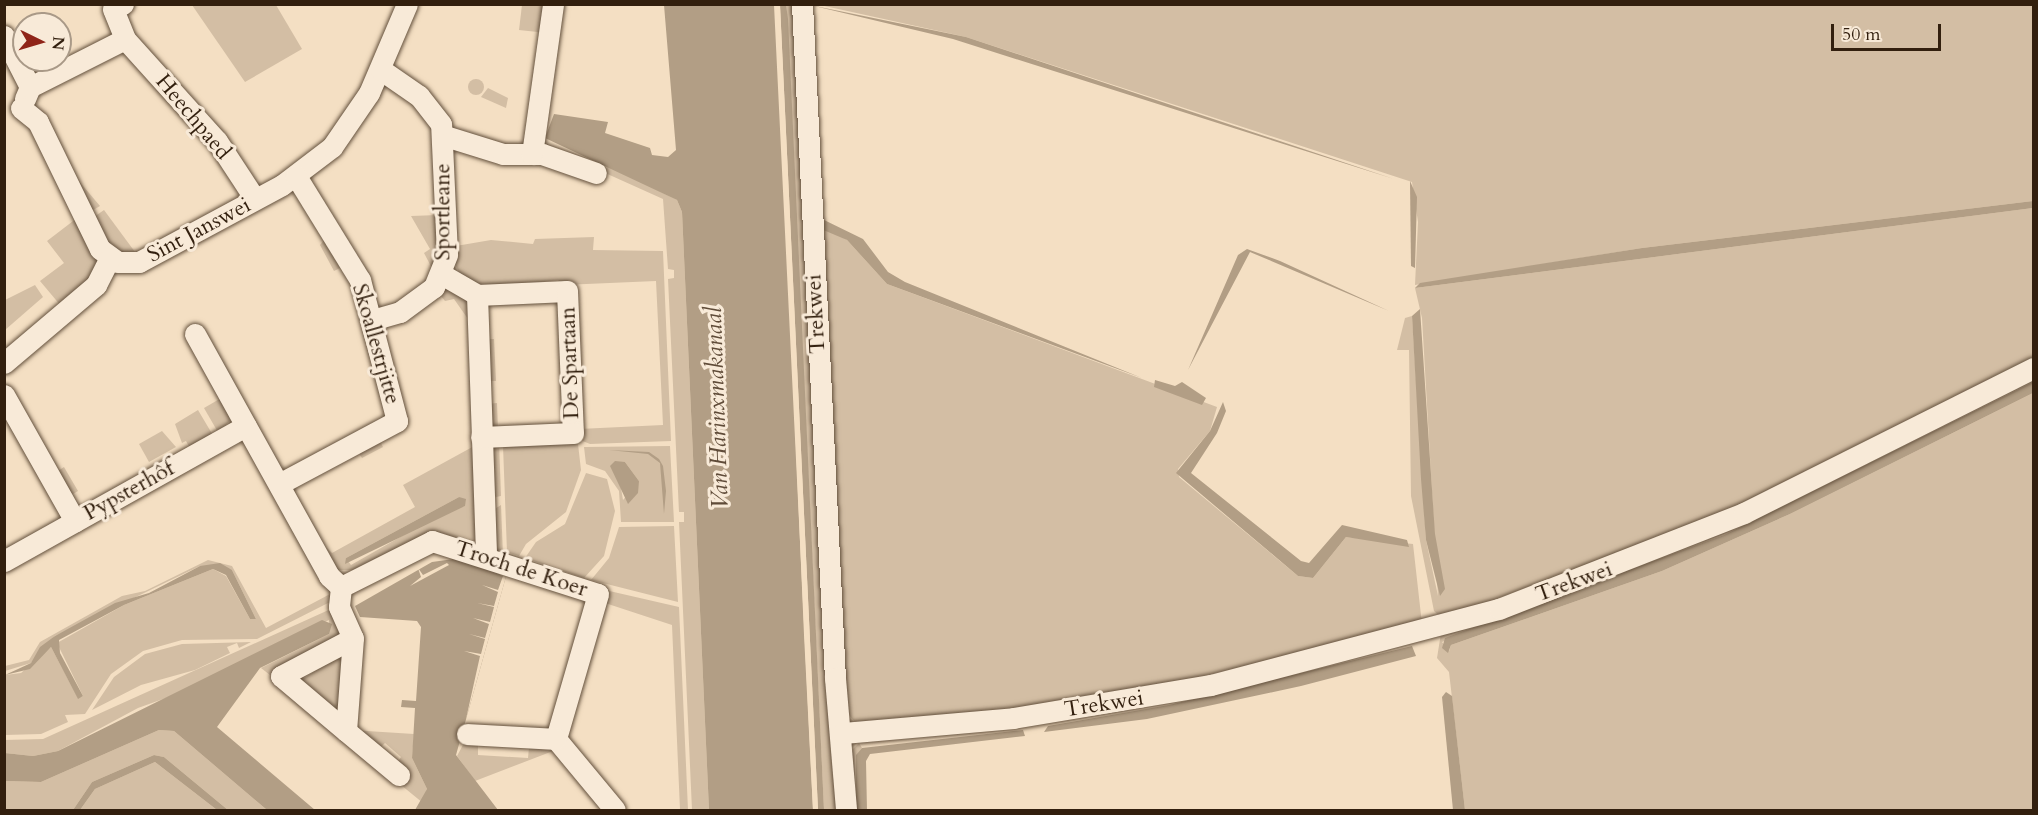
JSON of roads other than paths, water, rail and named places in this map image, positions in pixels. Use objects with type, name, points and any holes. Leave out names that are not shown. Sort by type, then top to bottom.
[{"type":"street","name":"Heechpaed","points":[[123,4],[113,9],[125,39],[218,141],[255,200]]},
{"type":"street","name":"Sint Janswei","points":[[110,258],[144,261],[296,176],[332,147],[380,69],[407,4]]},
{"type":"street","points":[[532,154],[553,4]]},
{"type":"street","name":"Trekwei","points":[[802,4],[835,678],[843,733],[1013,718],[1201,687],[1311,663],[1499,609],[1744,513],[2034,368]]},
{"type":"street","points":[[4,36],[30,87]]},
{"type":"street","points":[[4,363],[96,285],[110,258],[73,197],[38,122],[13,111],[30,87],[125,39]]},
{"type":"street","name":"Sportleane","points":[[372,320],[423,298],[443,275],[442,135],[427,103],[380,69]]},
{"type":"street","name":"Sportleane","points":[[442,135],[503,154],[532,154],[596,173]]},
{"type":"street","name":"Skoallestrjitte","points":[[279,484],[397,421],[360,280],[296,176]]},
{"type":"street","points":[[443,275],[477,295],[486,557]]},
{"type":"street","name":"De Spartaan","points":[[477,295],[567,291],[573,433],[481,437]]},
{"type":"street","points":[[195,334],[329,576],[341,587],[339,607],[354,638],[346,731]]},
{"type":"street","name":"Pypsterhôf","points":[[4,395],[75,521],[246,426]]},
{"type":"street","points":[[4,561],[75,521]]},
{"type":"street","name":"Troch de Koer","points":[[341,587],[426,541],[486,557],[598,594],[556,739]]},
{"type":"street","points":[[354,638],[281,676],[399,775]]},
{"type":"street","points":[[843,733],[846,810]]},
{"type":"street","points":[[467,734],[556,739],[615,810]]},
{"type":"water","name":"Van Harinxmakanaal","points":[[664,5],[774,5],[813,810],[709,810],[682,212],[677,200],[545,138],[554,114],[608,122],[605,133],[650,148],[652,155],[668,157],[676,150]]},
{"type":"water","points":[[780,5],[786,5],[788,19],[824,810],[818,810]]},
{"type":"water","points":[[810,5],[966,37],[1394,179],[953,39]]},
{"type":"water","points":[[1410,181],[1417,197],[1415,268],[1411,266]]},
{"type":"water","points":[[2033,201],[2033,208],[1415,288],[1420,283],[1642,248]]},
{"type":"water","points":[[820,218],[863,239],[888,272],[905,282],[1142,378],[887,284],[847,240],[821,229]]},
{"type":"water","points":[[1247,249],[1280,261],[1389,311],[1250,252],[1188,370],[1238,255]]},
{"type":"water","points":[[1420,309],[1435,534],[1445,589],[1440,596],[1426,540],[1421,479],[1412,316]]},
{"type":"water","points":[[1155,380],[1175,386],[1182,382],[1206,398],[1202,405],[1154,387]]},
{"type":"water","points":[[2033,382],[2033,393],[1790,514],[1662,571],[1451,645],[1448,653],[1442,648],[1445,638],[1724,535]]},
{"type":"water","points":[[1223,402],[1226,411],[1217,433],[1191,473],[1301,561],[1309,563],[1342,525],[1407,540],[1409,547],[1346,537],[1313,578],[1298,576],[1176,473],[1210,431]]},
{"type":"water","points":[[609,450],[649,452],[659,459],[663,466],[666,491],[664,514],[660,463],[648,454]]},
{"type":"water","points":[[615,461],[625,462],[639,481],[638,493],[628,504],[610,466]]},
{"type":"water","points":[[459,497],[466,499],[465,506],[345,564],[346,558]]},
{"type":"water","points":[[461,558],[507,573],[456,755],[498,810],[415,810],[427,789],[412,758],[415,708],[401,707],[402,700],[416,701],[421,627],[417,621],[360,617],[355,606],[432,562]]},
{"type":"water","points":[[220,563],[232,570],[256,619],[250,619],[226,575],[213,569],[124,605],[59,640],[60,653],[83,696],[78,699],[51,647],[30,669],[5,675],[31,663],[40,647],[55,636],[115,603],[149,593],[200,566]]},
{"type":"water","points":[[322,620],[332,624],[329,634],[260,668],[217,727],[315,810],[267,810],[174,731],[159,730],[41,782],[5,781],[5,753],[33,756],[58,751]]},
{"type":"water","points":[[1412,646],[1416,656],[1301,686],[1147,719],[1044,732],[1048,726],[1169,705]]},
{"type":"water","points":[[1446,692],[1452,696],[1465,810],[1453,810],[1442,697]]},
{"type":"water","points":[[1023,730],[1025,736],[870,754],[866,761],[867,810],[856,810],[856,755],[862,748]]},
{"type":"water","points":[[154,755],[164,757],[228,810],[217,810],[155,762],[95,789],[80,810],[73,810],[92,782]]}]
